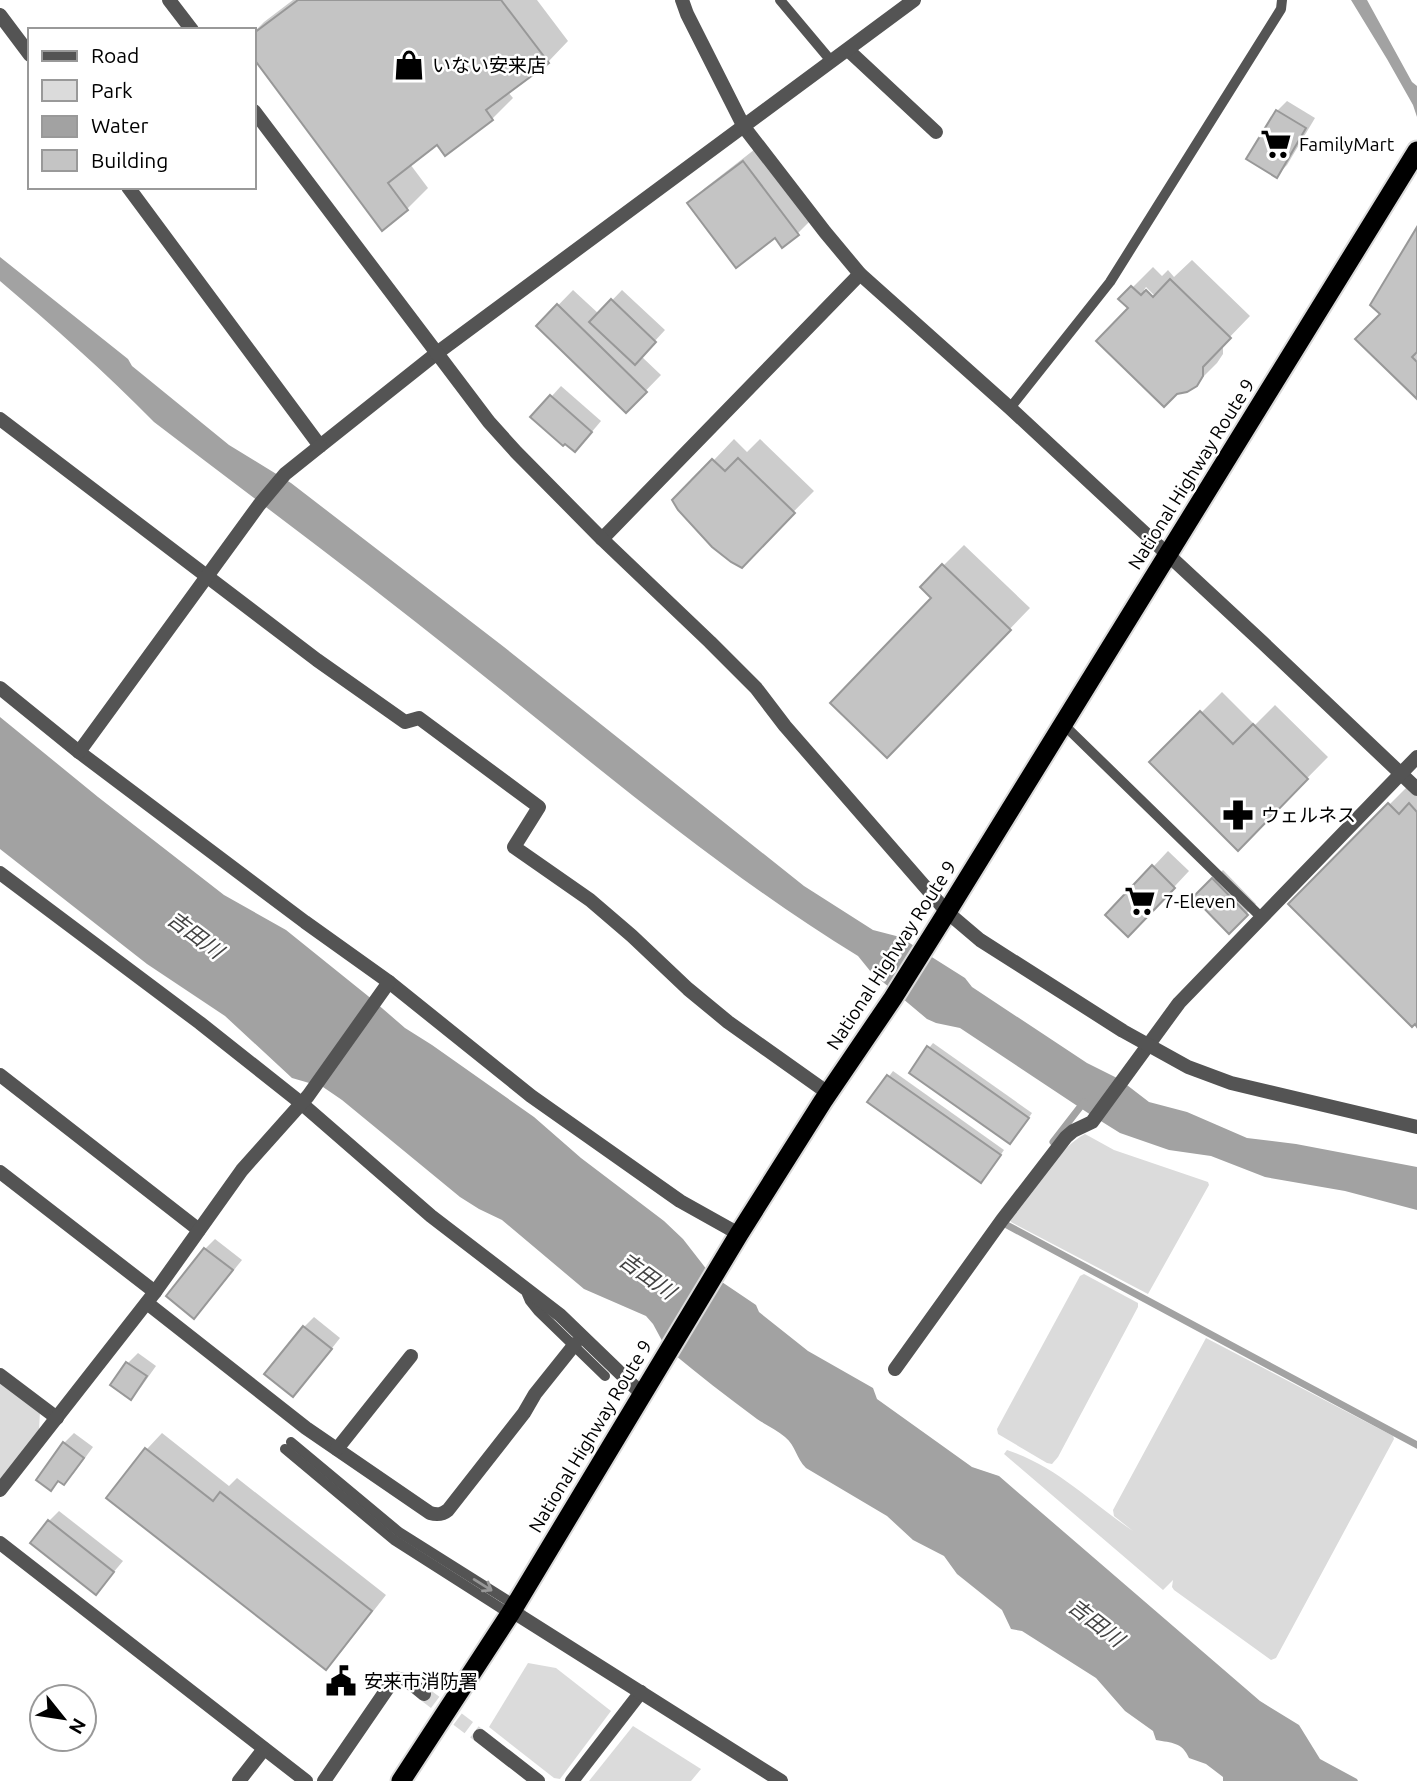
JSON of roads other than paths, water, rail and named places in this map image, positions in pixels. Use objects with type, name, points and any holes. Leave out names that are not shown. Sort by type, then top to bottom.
[{"type":"highway","name":"National Highway Route 9","points":[[401,1781],[512,1610],[734,1242],[947,912],[1417,152]]},
{"type":"street","points":[[169,0],[190,28]]},
{"type":"street","points":[[681,0],[744,127],[860,274],[1168,554],[1417,789]]},
{"type":"street","points":[[79,752],[206,575],[285,474],[437,353],[914,0]]},
{"type":"street","points":[[0,15],[28,52]]},
{"type":"street","points":[[848,50],[936,132]]},
{"type":"street","points":[[256,114],[489,422],[602,539],[756,688],[785,726],[947,912],[981,940],[1147,1045],[1188,1067],[1231,1083],[1417,1127]]},
{"type":"street","points":[[129,189],[320,446]]},
{"type":"street","points":[[602,539],[860,274]]},
{"type":"street","points":[[0,419],[317,660],[405,722],[419,718],[539,807],[514,847],[590,900],[728,1022],[828,1093]]},
{"type":"street","points":[[0,688],[79,752],[388,982],[531,1096],[734,1242]]},
{"type":"street","points":[[895,1369],[1066,1136],[1089,1124],[1179,1003],[1417,757]]},
{"type":"street","points":[[0,873],[305,1099],[431,1216],[560,1315],[644,1389]]},
{"type":"street","points":[[0,1490],[151,1297],[242,1170],[305,1099],[388,982]]},
{"type":"street","points":[[0,1075],[199,1230]]},
{"type":"street","points":[[0,1172],[306,1428],[435,1515],[444,1513],[575,1344]]},
{"type":"street","points":[[337,1449],[411,1356]]},
{"type":"street","points":[[0,1375],[57,1418]]},
{"type":"street","points":[[0,1543],[306,1781]]},
{"type":"street","points":[[512,1610],[781,1781]]},
{"type":"street","points":[[324,1781],[394,1679],[407,1681],[424,1693]]},
{"type":"street","points":[[572,1781],[641,1692]]},
{"type":"street","points":[[480,1736],[538,1781]]},
{"type":"street","points":[[239,1781],[264,1749]]},
{"type":"lane","points":[[780,0],[832,62]]},
{"type":"lane","points":[[1010,408],[1110,282],[1281,9],[1282,0]]},
{"type":"lane","points":[[1063,724],[1261,918]]},
{"type":"lane","points":[[530,1292],[527,1294],[530,1301],[544,1317],[575,1344],[605,1376]]},
{"type":"lane","points":[[288,1446],[394,1540],[512,1610]]},
{"type":"water","points":[[1351,0],[1367,0],[1412,82],[1417,86],[1417,117],[1413,105]]},
{"type":"water","points":[[0,257],[128,359],[132,366],[229,445],[291,483],[504,647],[804,886],[873,930],[900,937],[965,978],[972,987],[1087,1063],[1121,1080],[1094,1117],[960,1028],[927,1019],[871,972],[858,956],[806,923],[706,852],[388,600],[154,422],[117,385],[0,281]]},
{"type":"water","name":"吉田川","points":[[0,717],[224,895],[286,930],[405,1028],[534,1117],[683,1239],[711,1275],[666,1348],[646,1316],[584,1289],[502,1220],[460,1197],[342,1100],[323,1087],[292,1078],[225,1016],[147,964],[0,849]]},
{"type":"water","points":[[1123,1082],[1149,1102],[1187,1112],[1247,1138],[1296,1144],[1417,1167],[1417,1210],[1345,1191],[1265,1177],[1211,1156],[1169,1150],[1120,1133],[1096,1118]]},
{"type":"water","name":"吉田川","points":[[716,1278],[756,1305],[759,1312],[808,1351],[873,1388],[877,1399],[972,1467],[999,1476],[1260,1701],[1299,1725],[1320,1759],[1358,1781],[1223,1781],[1223,1777],[1206,1764],[1189,1758],[1180,1746],[1156,1740],[1153,1731],[1125,1711],[1096,1678],[1022,1631],[1011,1629],[1002,1610],[957,1574],[944,1556],[913,1540],[887,1516],[806,1468],[785,1437],[746,1411],[670,1351]]},
{"type":"waterway","points":[[1053,1142],[1084,1102]]},
{"type":"waterway","points":[[1005,1224],[1417,1445]]},
{"type":"tunnel","points":[[424,1694],[480,1736]]},
{"type":"place","name":"いない安来店","points":[[409,65]]},
{"type":"place","name":"FamilyMart","points":[[1276,144]]},
{"type":"place","name":"ウェルネス","points":[[1238,815]]},
{"type":"place","name":"7-Eleven","points":[[1140,901]]},
{"type":"place","name":"安来市消防署","points":[[341,1681]]}]
